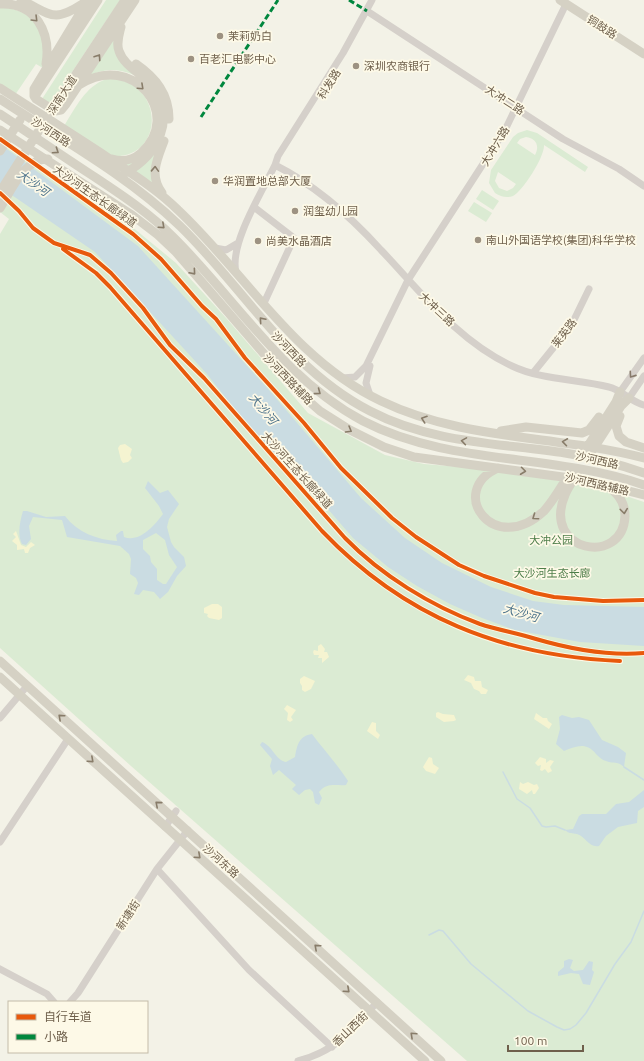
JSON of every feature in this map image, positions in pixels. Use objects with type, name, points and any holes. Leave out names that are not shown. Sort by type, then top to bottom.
[{"type":"main road","points":[[21,0],[50,15],[60,16],[74,10],[87,1]]},
{"type":"main road","points":[[33,0],[55,11],[74,10]]},
{"type":"main road","name":"深南大道","points":[[0,151],[98,0]]},
{"type":"main road","points":[[87,1],[34,89],[34,96],[36,100],[51,110],[58,111],[66,104],[135,0]]},
{"type":"main road","name":"深南大道","points":[[0,192],[124,1]]},
{"type":"main road","name":"铜鼓路","points":[[565,1],[644,48]]},
{"type":"main road","name":"铜鼓路","points":[[565,1],[644,54]]},
{"type":"main road","points":[[0,4],[16,6],[27,12],[37,20],[45,33],[48,48],[46,66],[33,101]]},
{"type":"main road","points":[[64,171],[89,179],[113,178],[137,166],[153,150],[162,131],[163,120],[161,105],[153,88],[124,60],[119,51],[119,32],[125,16]]},
{"type":"main road","points":[[119,32],[120,43],[127,55],[154,79],[167,101],[168,129],[155,162],[154,173],[159,188],[171,203]]},
{"type":"main road","points":[[50,114],[66,95],[91,79],[114,74],[128,78],[146,91],[153,103],[156,116],[155,131],[152,138],[138,155],[122,160],[109,158]]},
{"type":"main road","points":[[0,88],[109,158],[154,189],[171,203],[183,214],[307,350],[339,376],[371,396],[415,416],[462,429],[517,447]]},
{"type":"main road","name":"沙河西路","points":[[0,99],[125,180],[164,211],[186,233],[280,341],[314,374],[355,403],[406,427],[452,439],[564,453],[609,462],[644,473]]},
{"type":"main road","name":"沙河西路","points":[[0,114],[138,206],[180,244],[300,377],[323,396],[350,413],[386,431],[420,444],[477,454],[586,469],[644,485]]},
{"type":"main road","name":"沙河西路辅路","points":[[0,130],[136,218],[158,235],[176,252],[265,355],[303,396],[328,417],[360,436],[402,453],[427,459],[600,483],[644,495]]},
{"type":"main road","points":[[1,207],[28,166],[37,160],[47,159],[56,162],[86,181],[138,206]]},
{"type":"main road","points":[[125,180],[183,214]]},
{"type":"main road","points":[[270,310],[314,374]]},
{"type":"main road","points":[[248,321],[265,355]]},
{"type":"main road","points":[[609,420],[620,392]]},
{"type":"main road","points":[[493,432],[526,427],[584,432],[591,428],[612,398],[620,392]]},
{"type":"main road","points":[[498,468],[483,479],[478,488],[476,504],[481,515],[489,523],[497,526],[515,527],[532,519],[543,511],[564,489],[609,420],[629,398]]},
{"type":"main road","points":[[629,398],[617,423],[616,432],[623,440],[644,448]]},
{"type":"main road","points":[[462,429],[580,444],[644,458]]},
{"type":"main road","points":[[402,453],[477,454]]},
{"type":"main road","points":[[609,462],[644,466]]},
{"type":"main road","points":[[564,489],[560,517],[565,533],[580,545],[590,548],[600,547],[609,543],[619,534],[623,528],[625,514],[622,500],[617,494],[600,483]]},
{"type":"main road","name":"沙河东路","points":[[0,661],[174,814],[188,830],[442,1061]]},
{"type":"main road","name":"沙河东路","points":[[0,678],[425,1061]]},
{"type":"street","name":"科发路","points":[[369,12],[372,0]]},
{"type":"street","name":"科发路","points":[[236,272],[234,259],[238,242],[278,156],[377,0]]},
{"type":"street","name":"大冲六路","points":[[339,376],[352,378],[364,370],[408,280],[488,159],[517,108],[565,1]]},
{"type":"street","name":"大冲二路","points":[[369,12],[563,139],[619,169],[644,186]]},
{"type":"street","name":"大冲三路","points":[[275,165],[304,182],[352,221],[381,249],[440,313],[483,349],[510,366],[533,373],[606,386],[644,405]]},
{"type":"street","points":[[254,207],[294,238],[264,303]]},
{"type":"street","points":[[213,247],[226,250],[238,242]]},
{"type":"street","name":"大冲六路","points":[[371,396],[366,386],[368,372],[407,290],[408,280]]},
{"type":"street","name":"莱英路","points":[[533,373],[571,326],[589,289]]},
{"type":"street","points":[[620,392],[644,358]]},
{"type":"street","points":[[629,398],[644,376]]},
{"type":"street","points":[[0,718],[27,686]]},
{"type":"street","points":[[0,842],[68,739]]},
{"type":"street","points":[[165,827],[174,814]]},
{"type":"street","name":"新塘街","points":[[71,1001],[78,993],[157,869],[188,830]]},
{"type":"street","points":[[157,869],[249,970],[332,1047]]},
{"type":"street","points":[[0,969],[47,994],[53,1001]]},
{"type":"street","name":"香山西街","points":[[298,1061],[316,1056],[332,1047],[378,1002]]},
{"type":"green space","points":[[106,0],[120,0],[50,105],[42,99]]},
{"type":"green space","points":[[4,7],[22,12],[33,19],[41,29],[44,40],[43,68],[36,64],[15,95],[0,84],[0,8]]},
{"type":"green space","points":[[114,36],[134,75],[122,71],[110,70],[99,72],[87,77]]},
{"type":"green space","points":[[106,79],[125,82],[140,90],[148,103],[152,118],[150,133],[143,145],[130,154],[112,156],[64,126],[87,92],[92,87]]},
{"type":"green space","points":[[527,130],[537,133],[588,167],[585,172],[544,145],[537,165],[517,193],[508,197],[497,194],[489,183],[491,170],[513,137],[518,133]],"holes":[[[526,137],[535,141],[537,146],[535,155],[517,143],[520,139]],[[498,172],[516,184],[513,188],[507,191],[499,188],[495,181]]]},
{"type":"green space","points":[[0,136],[56,176],[125,221],[176,263],[227,319],[308,413],[385,455],[424,464],[472,468],[561,481],[623,495],[644,502],[644,1061],[467,1061],[131,766],[0,648],[0,234],[9,219],[0,212]]},
{"type":"green space","points":[[154,153],[154,186],[124,165]]},
{"type":"green space","points":[[482,190],[499,201],[493,210],[476,199]]},
{"type":"green space","points":[[474,202],[492,213],[486,222],[468,211]]},
{"type":"sand","points":[[125,444],[132,449],[130,455],[132,458],[128,462],[123,463],[118,448],[120,445]]},
{"type":"sand","points":[[16,531],[21,545],[26,547],[31,542],[35,545],[30,548],[28,553],[25,553],[24,549],[17,550],[17,545],[12,541],[16,537],[13,534]]},
{"type":"sand","points":[[212,604],[218,604],[222,607],[222,618],[219,620],[209,618],[207,616],[208,614],[204,613],[204,608]]},
{"type":"sand","points":[[321,644],[325,649],[324,652],[327,652],[329,657],[322,663],[322,658],[318,658],[319,655],[314,655],[313,652],[314,650],[318,651],[318,646]]},
{"type":"sand","points":[[468,675],[474,677],[475,681],[481,681],[482,687],[488,690],[486,694],[481,694],[479,691],[474,689],[471,683],[464,680]]},
{"type":"sand","points":[[304,676],[315,681],[311,689],[305,692],[302,690],[300,683],[300,679]]},
{"type":"sand","points":[[287,705],[296,710],[291,717],[293,720],[290,722],[287,720],[288,713],[284,709]]},
{"type":"sand","points":[[438,712],[454,715],[456,720],[444,722],[436,717],[436,713]]},
{"type":"sand","points":[[536,713],[543,718],[547,718],[552,724],[549,729],[534,719]]},
{"type":"sand","points":[[372,722],[376,723],[376,731],[380,735],[378,739],[367,731]]},
{"type":"sand","points":[[429,757],[432,758],[433,764],[439,768],[435,774],[426,771],[423,767]]},
{"type":"sand","points":[[540,757],[546,759],[546,763],[550,760],[554,761],[550,767],[552,771],[548,773],[545,769],[542,771],[540,770],[541,765],[538,766],[535,763]]},
{"type":"sand","points":[[520,782],[523,784],[528,782],[534,785],[537,784],[539,788],[535,794],[533,794],[532,790],[527,794],[519,789]]},
{"type":"water","name":"大沙河","points":[[0,144],[138,246],[269,390],[361,498],[405,538],[442,563],[491,587],[533,601],[564,605],[644,607],[644,646],[580,642],[515,630],[450,604],[417,586],[388,567],[353,538],[327,508],[254,434],[207,374],[95,252],[0,187]]},
{"type":"water","points":[[148,481],[160,493],[168,490],[179,504],[169,519],[167,527],[171,542],[184,557],[186,566],[177,576],[168,592],[160,599],[154,592],[143,590],[139,595],[134,594],[138,583],[136,578],[130,574],[131,559],[129,554],[120,546],[67,537],[62,520],[33,517],[29,526],[31,539],[26,545],[22,544],[20,540],[19,532],[23,511],[46,517],[65,516],[81,531],[102,539],[117,541],[116,535],[121,531],[123,531],[124,537],[135,538],[141,536],[155,524],[163,514],[159,506],[145,488]],"holes":[[[156,533],[165,540],[169,555],[177,567],[166,584],[163,584],[157,580],[157,569],[151,562],[150,556],[143,549],[143,540]]]},
{"type":"water","points":[[562,715],[589,720],[602,740],[618,747],[626,753],[624,767],[618,763],[603,760],[585,746],[564,751],[556,744],[560,729],[559,717]]},
{"type":"water","points":[[312,734],[348,781],[346,785],[332,785],[322,789],[319,792],[322,798],[319,805],[315,803],[313,792],[310,789],[305,790],[299,795],[292,789],[296,785],[279,770],[273,775],[270,766],[272,759],[260,745],[262,742],[266,744],[279,759],[286,762],[295,757],[301,739]]},
{"type":"water","points":[[644,790],[644,807],[638,811],[637,823],[618,827],[606,836],[599,846],[590,844],[580,835],[569,833],[565,830],[573,829],[579,816],[582,814],[606,814],[616,804],[629,802]]},
{"type":"water","points":[[569,959],[573,960],[570,968],[574,971],[583,970],[589,961],[593,962],[592,970],[594,972],[590,985],[583,984],[579,974],[571,973],[558,976],[558,972],[564,967],[564,961]]},
{"type":"waterway","points":[[624,767],[644,780]]},
{"type":"waterway","points":[[503,772],[517,799],[530,808],[542,826],[555,826],[565,830]]},
{"type":"waterway","points":[[429,935],[439,930],[443,931],[471,964],[528,1011],[564,1030],[570,1029],[576,1025],[586,1013],[615,964],[631,942],[644,911]]},
{"type":"marked path","points":[[201,117],[278,0]]},
{"type":"marked path","points":[[349,0],[367,11]]},
{"type":"cycle path","name":"大沙河生态长廊绿道","points":[[0,139],[133,234],[161,259],[202,306],[216,319],[245,358],[304,423],[341,468],[392,518],[416,537],[459,565],[484,576],[535,593],[554,597],[603,601],[644,600]]},
{"type":"cycle path","name":"大沙河生态长廊绿道","points":[[0,193],[19,211],[33,228],[54,243],[90,255],[111,273],[143,308],[170,345],[204,378],[345,538],[374,565],[425,599],[480,624],[576,649],[603,653],[644,653]]},
{"type":"cycle path","points":[[63,249],[96,273],[110,287],[322,531],[354,561],[387,587],[421,609],[458,626],[495,640],[535,651],[577,658],[620,661]]},
{"type":"place","name":"茉莉奶白","points":[[220,36]]},
{"type":"place","name":"百老汇电影中心","points":[[191,59]]},
{"type":"place","name":"深圳农商银行","points":[[356,66]]},
{"type":"place","name":"华润置地总部大厦","points":[[215,181]]},
{"type":"place","name":"润玺幼儿园","points":[[295,211]]},
{"type":"place","name":"南山外国语学校(集团)科华学校","points":[[478,240]]},
{"type":"place","name":"尚美水晶酒店","points":[[258,241]]},
{"type":"park label","name":"大冲公园","points":[[551,540]]},
{"type":"park label","name":"大沙河生态长廊","points":[[552,573]]}]
